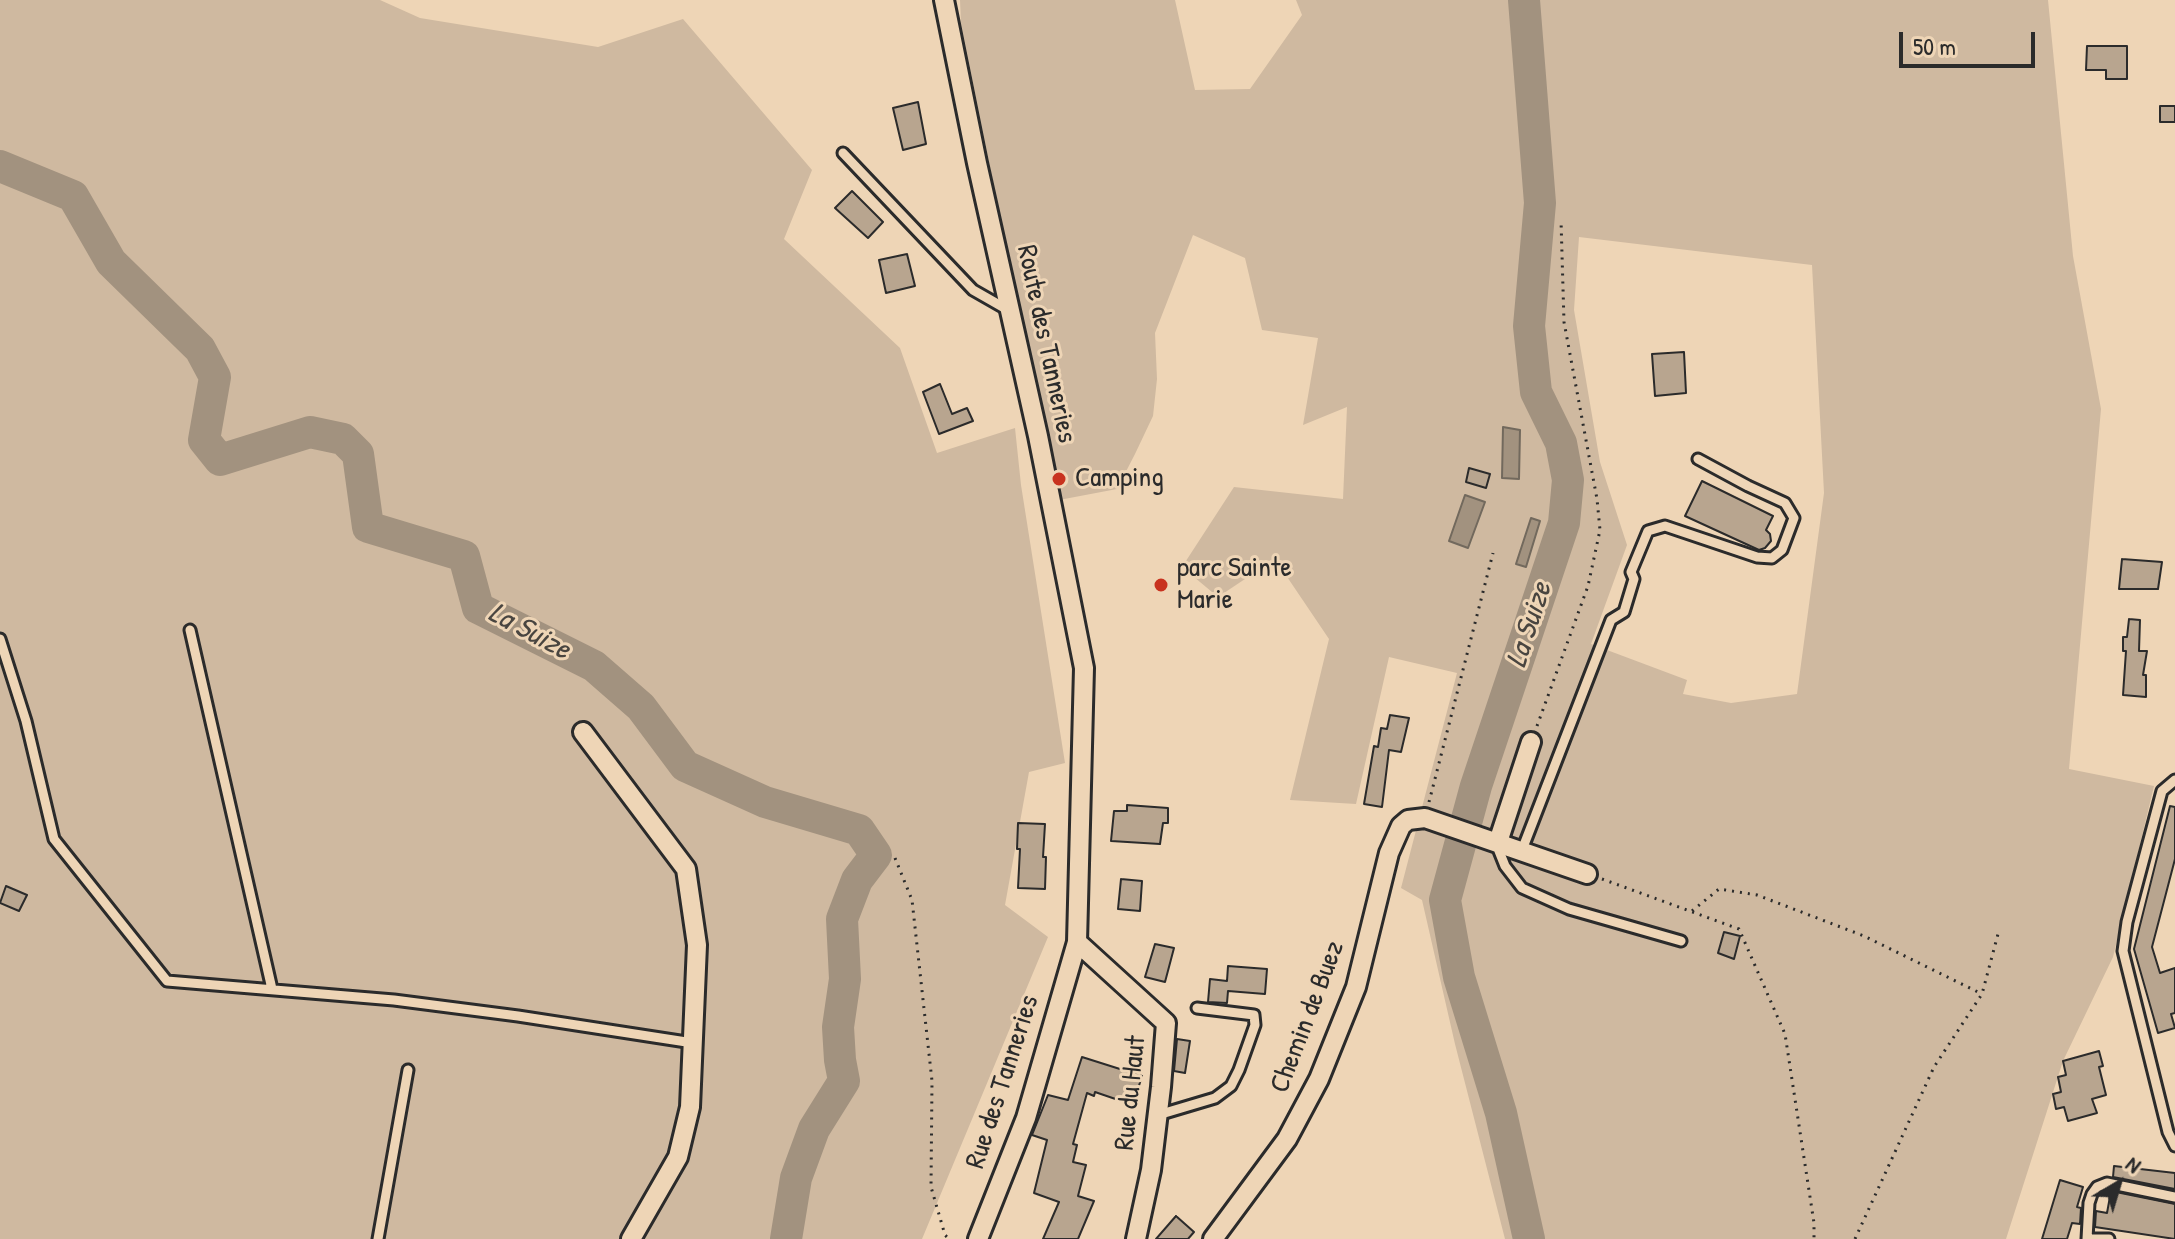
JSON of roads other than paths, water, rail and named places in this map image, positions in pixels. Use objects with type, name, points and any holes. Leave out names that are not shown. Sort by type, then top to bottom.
[{"type":"street","name":"Route des Tanneries","points":[[944,0],[1038,436],[1084,668],[1077,942]]},
{"type":"street","points":[[583,732],[686,869],[697,945],[690,1107],[678,1157],[631,1239]]},
{"type":"street","points":[[1531,742],[1498,842],[1587,874]]},
{"type":"street","name":"Chemin de Buez","points":[[1213,1239],[1287,1139],[1319,1079],[1356,987],[1389,853],[1401,826],[1408,820],[1425,818],[1498,842]]},
{"type":"street","name":"Rue du Haut","points":[[1077,942],[1166,1023],[1151,1170],[1136,1239]]},
{"type":"street","name":"Rue des Tanneries","points":[[978,1239],[1026,1118],[1077,942]]},
{"type":"lane","points":[[843,153],[973,290],[1011,312]]},
{"type":"lane","points":[[1522,850],[1599,648],[1611,620],[1624,612],[1634,579],[1631,572],[1648,531],[1665,526],[1757,557],[1772,558],[1782,550],[1794,518],[1785,503],[1698,459]]},
{"type":"lane","points":[[190,630],[272,989]]},
{"type":"lane","points":[[0,639],[26,721],[54,839],[167,981],[394,1000],[693,1043]]},
{"type":"lane","points":[[2175,780],[2162,791],[2127,922],[2123,951],[2168,1132],[2175,1146]]},
{"type":"lane","points":[[1498,842],[1505,866],[1522,888],[1569,909],[1681,941]]},
{"type":"lane","points":[[1158,1115],[1215,1098],[1231,1086],[1239,1070],[1255,1025],[1254,1015],[1197,1008]]},
{"type":"lane","points":[[378,1239],[408,1070]]},
{"type":"lane","points":[[2109,1239],[2090,1239],[2089,1203],[2097,1187],[2107,1183],[2175,1197]]},
{"type":"waterway","name":"La Suize","points":[[1524,0],[1540,203],[1529,326],[1536,392],[1561,443],[1568,480],[1564,523],[1476,786],[1445,900],[1459,977],[1501,1113],[1529,1239]]},
{"type":"waterway","name":"La Suize","points":[[0,166],[73,196],[111,262],[200,349],[215,377],[204,440],[220,460],[310,432],[343,439],[358,454],[368,527],[464,556],[478,608],[594,666],[641,707],[685,766],[765,802],[859,830],[876,855],[857,880],[842,919],[845,979],[838,1027],[844,1081],[814,1129],[796,1178],[786,1239]]},
{"type":"place","name":"Camping","points":[[1059,479]]},
{"type":"place","name":"parc Sainte Marie","points":[[1161,585]]}]
